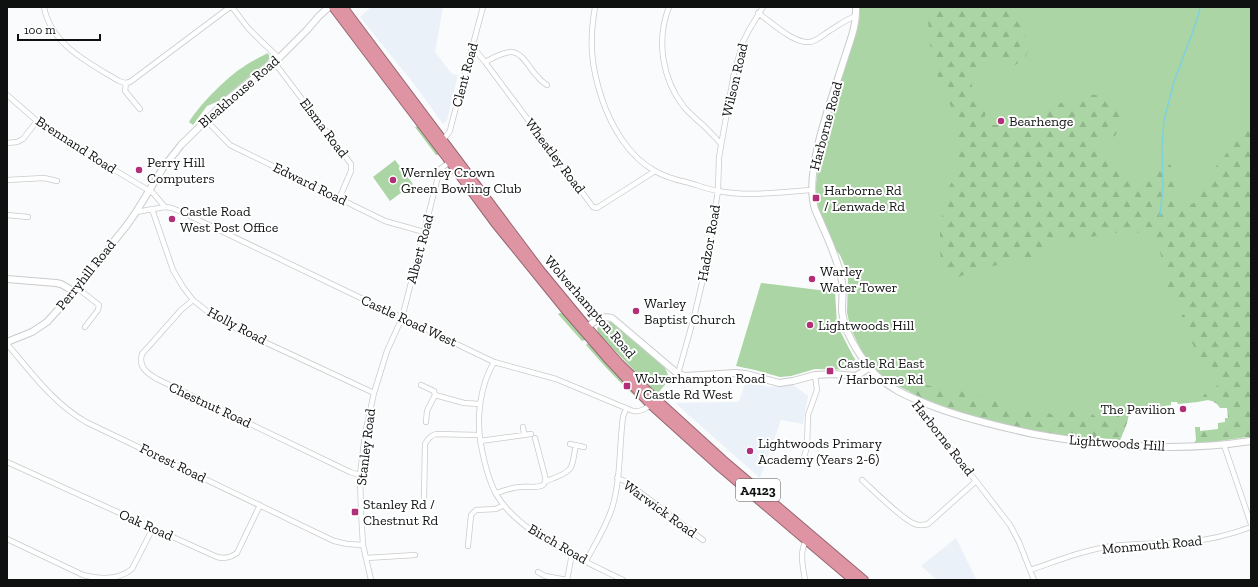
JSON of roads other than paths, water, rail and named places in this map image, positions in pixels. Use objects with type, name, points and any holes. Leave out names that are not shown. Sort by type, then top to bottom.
[{"type":"highway","name":"Wolverhampton Road","points":[[333,7],[495,223],[585,329]]},
{"type":"highway","name":"Wolverhampton Road","points":[[343,7],[516,240],[607,358],[721,468],[864,580]]},
{"type":"highway","points":[[443,140],[450,162]]},
{"type":"highway","name":"Wolverhampton Road","points":[[809,538],[853,580]]},
{"type":"street","points":[[44,7],[51,27],[59,39],[87,61],[119,81],[126,83],[130,82],[231,7],[257,37],[279,58]]},
{"type":"street","name":"Bleakhouse Road","points":[[319,16],[324,7]]},
{"type":"street","name":"Bleakhouse Road","points":[[150,190],[163,168],[181,145],[228,98],[279,58],[329,7]]},
{"type":"street","name":"Clent Road","points":[[443,140],[452,126],[483,7]]},
{"type":"street","points":[[595,7],[592,28],[592,56],[598,88],[608,116],[624,143],[640,160],[654,171],[680,181],[718,191],[767,194],[812,190]]},
{"type":"street","points":[[669,7],[664,24],[662,39],[665,70],[670,83],[684,107],[722,144]]},
{"type":"street","name":"Wilson Road","points":[[719,157],[734,73],[739,55],[749,30],[763,7]]},
{"type":"street","name":"Harborne Road","points":[[856,7],[855,26],[818,145],[812,190],[815,209],[842,278],[842,311],[845,325],[858,352],[869,368],[893,388],[916,400],[918,411],[929,422],[1010,525],[1034,580]]},
{"type":"street","points":[[758,13],[793,38],[805,42],[818,39],[850,18],[856,16]]},
{"type":"street","name":"Wheatley Road","points":[[472,49],[478,52],[593,207],[597,208],[654,171]]},
{"type":"street","points":[[485,62],[504,53],[514,52],[521,56],[538,78],[547,85]]},
{"type":"street","name":"Elsma Road","points":[[274,62],[351,164],[351,171],[339,199]]},
{"type":"street","points":[[126,83],[125,91],[140,109]]},
{"type":"street","name":"Brennand Road","points":[[7,95],[38,121],[103,163],[150,190]]},
{"type":"street","name":"Edward Road","points":[[206,120],[230,145],[385,221],[424,232]]},
{"type":"street","points":[[7,143],[17,142],[23,139],[38,121]]},
{"type":"street","name":"Hadzor Road","points":[[678,374],[704,277],[718,191],[719,157]]},
{"type":"street","name":"Albert Road","points":[[402,318],[440,169],[450,162]]},
{"type":"street","points":[[7,180],[44,178],[57,181]]},
{"type":"street","points":[[150,190],[165,207]]},
{"type":"street","name":"Perryhill Road","points":[[7,343],[32,332],[47,322],[127,226],[150,190]]},
{"type":"street","name":"Castle Road West","points":[[136,212],[165,207],[172,208],[494,362],[556,379],[638,412],[644,410],[653,401]]},
{"type":"street","name":"Holly Road","points":[[152,209],[173,270],[193,300],[213,316],[243,332],[374,393]]},
{"type":"street","points":[[7,216],[28,218]]},
{"type":"street","points":[[7,279],[56,283],[75,289],[99,305],[98,310],[85,327]]},
{"type":"street","name":"Chestnut Road","points":[[193,300],[181,310],[142,354],[142,365],[146,373],[344,469],[360,475]]},
{"type":"street","points":[[585,329],[602,317],[606,316],[612,318],[678,374],[685,376],[736,373],[779,382],[793,381],[815,375],[833,374],[856,376],[869,368]]},
{"type":"street","name":"Stanley Road","points":[[371,580],[363,545],[360,475],[365,434],[374,393],[387,352],[402,318]]},
{"type":"street","name":"Forest Road","points":[[7,343],[51,395],[76,416],[334,541],[363,545]]},
{"type":"street","name":"Birch Road","points":[[494,362],[488,372],[480,404],[479,435],[486,467],[496,493],[511,514],[536,534],[623,580]]},
{"type":"street","points":[[804,457],[807,447],[808,415],[817,390],[815,375]]},
{"type":"street","points":[[421,385],[432,389],[435,395]]},
{"type":"street","points":[[435,395],[464,403],[480,404]]},
{"type":"street","points":[[426,422],[427,411],[435,395]]},
{"type":"street","name":"Lightwoods Hill","points":[[916,400],[955,415],[1008,428],[1062,439],[1107,445],[1159,447],[1224,445],[1251,441]]},
{"type":"street","points":[[586,561],[607,522],[616,494],[622,417],[626,408]]},
{"type":"street","points":[[524,427],[524,434]]},
{"type":"street","points":[[424,499],[425,444],[427,439],[436,434],[479,435]]},
{"type":"street","points":[[480,441],[531,434]]},
{"type":"street","points":[[496,493],[520,487],[540,487],[544,484],[546,480],[535,438]]},
{"type":"street","points":[[570,444],[584,447]]},
{"type":"street","points":[[546,480],[553,479],[569,470],[576,445]]},
{"type":"street","points":[[801,445],[807,447]]},
{"type":"street","points":[[1224,445],[1251,524]]},
{"type":"street","name":"Oak Road","points":[[7,462],[222,558],[232,557],[237,553],[260,505]]},
{"type":"street","name":"Warwick Road","points":[[617,478],[625,481],[703,540]]},
{"type":"street","points":[[862,480],[906,519],[914,524],[920,525],[928,524],[976,481]]},
{"type":"street","points":[[468,546],[471,515],[476,510],[496,509],[504,505]]},
{"type":"street","name":"Monmouth Road","points":[[1030,570],[1080,553],[1112,546],[1213,539],[1251,527]]},
{"type":"street","points":[[7,539],[83,575],[95,578],[109,577],[127,574],[132,569],[153,528]]},
{"type":"street","points":[[805,580],[802,554],[804,545],[809,538]]},
{"type":"street","points":[[538,572],[545,576],[567,580],[572,554]]},
{"type":"street","points":[[366,558],[415,555]]},
{"type":"waterway","points":[[1160,216],[1163,186],[1162,146],[1164,120],[1174,82],[1193,31],[1200,7]]},
{"type":"place","name":"Bearhenge","points":[[1001,121]]},
{"type":"place","name":"Perry Hill Computers","points":[[139,170]]},
{"type":"place","name":"Wernley Crown Green Bowling Club","points":[[393,180]]},
{"type":"place","name":"Harborne Rd / Lenwade Rd","points":[[816,198]]},
{"type":"place","name":"Castle Road West Post Office","points":[[172,219]]},
{"type":"place","name":"Warley Water Tower","points":[[812,279]]},
{"type":"place","name":"Warley Baptist Church","points":[[636,311]]},
{"type":"place","name":"Lightwoods Hill","points":[[810,325]]},
{"type":"place","name":"Castle Rd East / Harborne Rd","points":[[830,371]]},
{"type":"place","name":"Wolverhampton Road / Castle Rd West","points":[[627,386]]},
{"type":"place","name":"The Pavilion","points":[[1183,409]]},
{"type":"place","name":"Lightwoods Primary Academy (Years 2-6)","points":[[750,451]]},
{"type":"place","name":"Stanley Rd / Chestnut Rd","points":[[355,512]]}]
